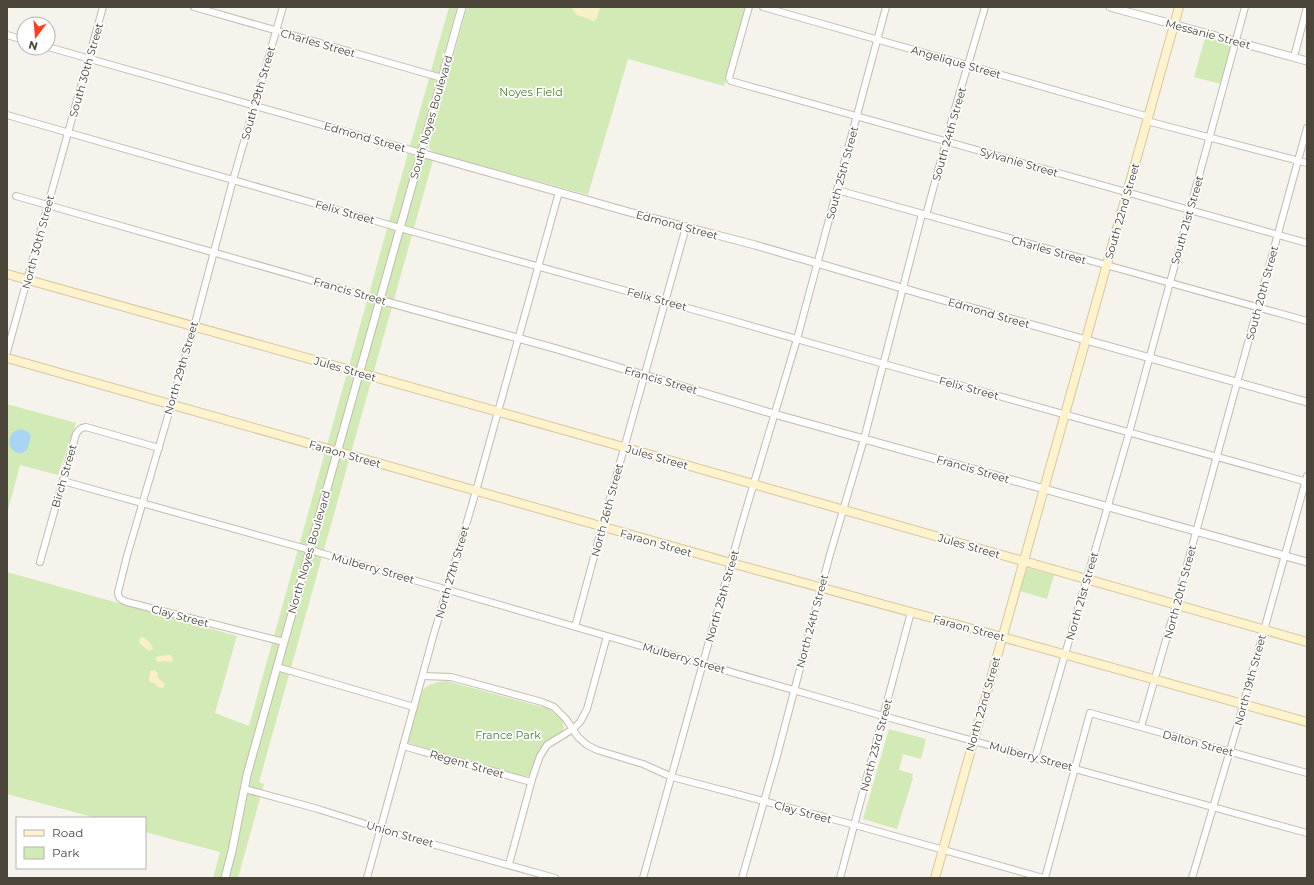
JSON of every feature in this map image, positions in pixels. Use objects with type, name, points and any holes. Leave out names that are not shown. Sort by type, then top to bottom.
[{"type":"main road","name":"South 22nd Street","points":[[1065,415],[1180,7]]},
{"type":"main road","name":"Jules Street","points":[[7,274],[1307,642]]},
{"type":"main road","name":"Faraon Street","points":[[7,358],[731,564],[1002,636],[1307,722]]},
{"type":"main road","name":"North 22nd Street","points":[[935,878],[1065,415]]},
{"type":"street","name":"South 30th Street","points":[[68,132],[103,7]]},
{"type":"street","name":"Charles Street","points":[[194,7],[442,78]]},
{"type":"street","name":"South 29th Street","points":[[233,180],[283,7]]},
{"type":"street","name":"South Noyes Boulevard","points":[[400,228],[462,7]]},
{"type":"street","name":"Sylvanie Street","points":[[749,7],[729,78],[731,81],[1307,243]]},
{"type":"street","name":"Angelique Street","points":[[763,7],[968,65],[1210,138],[1307,163]]},
{"type":"street","name":"South 25th Street","points":[[797,339],[886,7]]},
{"type":"street","name":"South 24th Street","points":[[884,364],[903,288],[985,7]]},
{"type":"street","name":"Messanie Street","points":[[1110,7],[1307,61]]},
{"type":"street","name":"South 21st Street","points":[[1129,433],[1245,7]]},
{"type":"street","points":[[1294,58],[1307,7]]},
{"type":"street","name":"Edmond Street","points":[[56,49],[1307,402]]},
{"type":"street","name":"Felix Street","points":[[7,115],[400,228],[665,301],[1217,458],[1306,480]]},
{"type":"street","name":"South 20th Street","points":[[1217,458],[1307,128]]},
{"type":"street","name":"North 30th Street","points":[[7,352],[68,132]]},
{"type":"street","name":"North 29th Street","points":[[127,556],[194,327],[233,180]]},
{"type":"street","name":"Charles Street","points":[[837,190],[1307,321]]},
{"type":"street","name":"North 27th Street","points":[[367,878],[422,676],[476,491],[559,192]]},
{"type":"street","name":"Francis Street","points":[[16,196],[213,253],[518,338],[774,414],[1307,562]]},
{"type":"street","name":"North 26th Street","points":[[575,627],[686,227]]},
{"type":"street","name":"North Noyes Boulevard","points":[[225,878],[245,789],[277,667],[400,228]]},
{"type":"street","name":"North 25th Street","points":[[644,878],[753,485],[797,339]]},
{"type":"street","name":"North 24th Street","points":[[742,878],[884,364]]},
{"type":"street","name":"Birch Street","points":[[40,562],[73,446],[79,430],[86,427],[159,448]]},
{"type":"street","name":"North 21st Street","points":[[1035,758],[1129,433]]},
{"type":"street","name":"North 20th Street","points":[[1141,727],[1217,458]]},
{"type":"street","name":"North 19th Street","points":[[1192,878],[1230,751],[1306,480]]},
{"type":"street","name":"Mulberry Street","points":[[63,481],[310,550],[883,716],[1307,833]]},
{"type":"street","name":"Clay Street","points":[[127,556],[118,592],[120,599],[284,642]]},
{"type":"street","name":"North 23rd Street","points":[[840,878],[912,612]]},
{"type":"street","points":[[508,864],[531,782],[540,756],[544,749],[554,740],[573,729],[580,722],[587,709],[607,636]]},
{"type":"street","points":[[277,667],[414,707]]},
{"type":"street","points":[[422,676],[451,677],[542,702],[554,708],[566,719],[573,729]]},
{"type":"street","name":"Dalton Street","points":[[1075,768],[1090,713],[1307,773]]},
{"type":"street","name":"Clay Street","points":[[573,729],[587,745],[597,750],[642,764],[672,777],[855,825],[1044,878]]},
{"type":"street","name":"Regent Street","points":[[403,746],[531,782]]},
{"type":"street","points":[[1044,878],[1075,768]]},
{"type":"street","name":"Union Street","points":[[245,789],[555,878]]},
{"type":"green space","points":[[449,7],[457,7],[416,155],[433,160],[259,782],[264,784],[238,878],[213,878],[220,852],[146,832],[146,817],[92,817],[7,794],[7,572],[237,636],[215,713],[249,726]]},
{"type":"green space","name":"Noyes Field","points":[[467,7],[746,7],[724,86],[628,59],[588,195],[436,153],[430,149],[429,144]]},
{"type":"green space","points":[[1205,38],[1228,44],[1231,47],[1221,84],[1194,77]]},
{"type":"green space","points":[[7,404],[76,423],[58,475],[20,465],[7,514]]},
{"type":"green space","points":[[1027,568],[1054,575],[1047,599],[1020,591]]},
{"type":"green space","name":"France Park","points":[[447,681],[549,709],[562,719],[564,728],[562,732],[546,744],[531,775],[524,777],[408,743],[422,691],[433,683]]},
{"type":"green space","points":[[889,729],[926,739],[921,759],[903,754],[899,770],[913,774],[913,778],[897,829],[863,819]]},
{"type":"sand","points":[[571,7],[600,7],[597,18],[594,21],[577,15]]},
{"type":"sand","points":[[141,637],[148,641],[153,649],[152,650],[149,651],[140,644],[139,640]]},
{"type":"sand","points":[[171,655],[173,659],[171,662],[159,662],[156,660],[156,657]]},
{"type":"sand","points":[[154,670],[158,673],[157,677],[165,684],[163,688],[149,682],[150,671]]},
{"type":"water","points":[[21,429],[31,435],[27,450],[21,453],[16,453],[10,446],[9,440],[15,431]]}]
